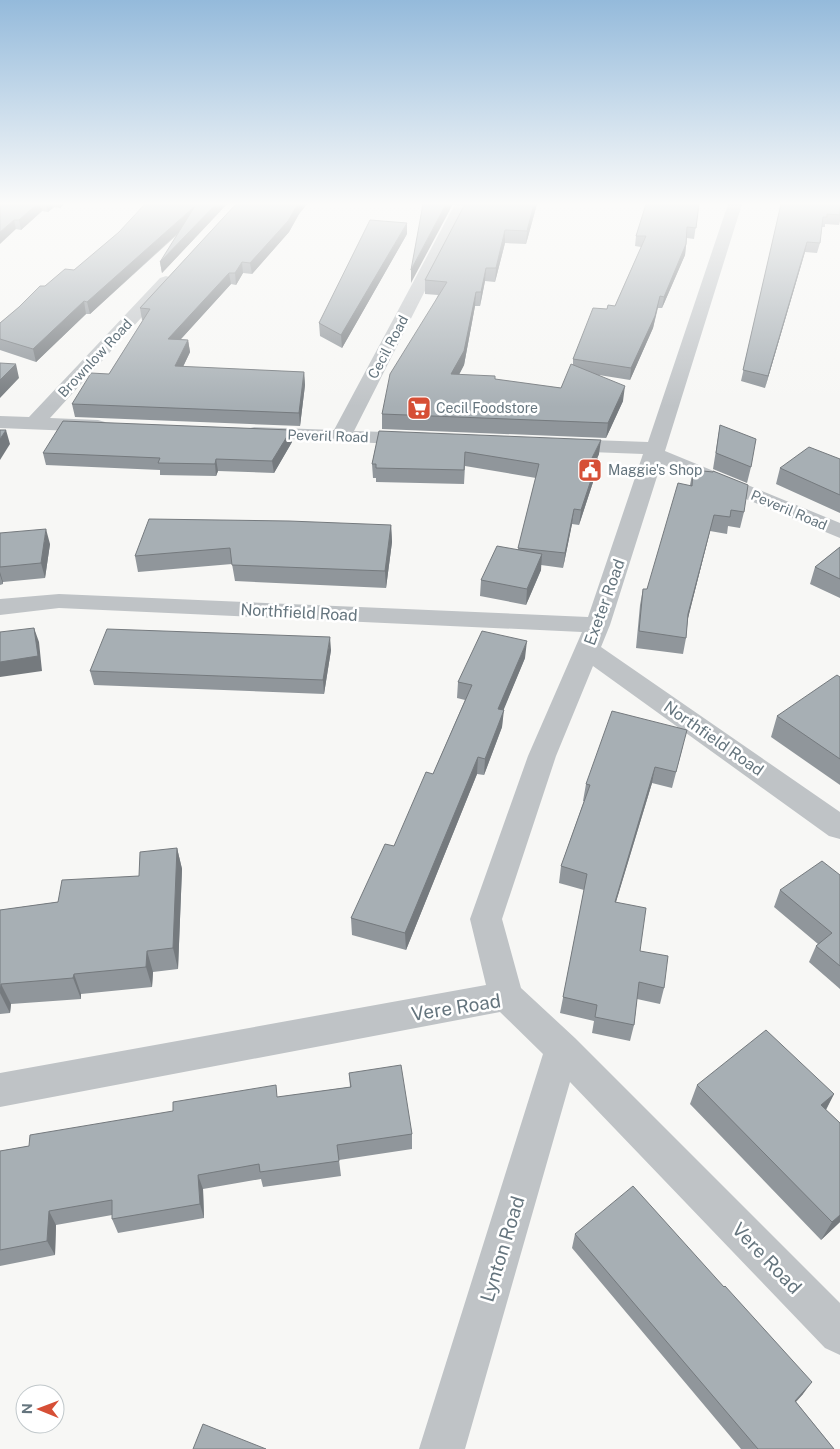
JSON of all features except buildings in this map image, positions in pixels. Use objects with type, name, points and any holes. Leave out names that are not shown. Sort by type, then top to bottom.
[{"type":"street","name":"Brownlow Road","points":[[34,423],[175,272]]},
{"type":"street","name":"Cecil Road","points":[[341,436],[427,272]]},
{"type":"street","name":"Exeter Road","points":[[506,996],[486,919],[542,756],[592,637],[713,272]]},
{"type":"street","points":[[0,422],[112,426]]},
{"type":"street","name":"Peveril Road","points":[[231,432],[435,440]]},
{"type":"street","name":"Peveril Road","points":[[541,444],[655,451],[840,531]]},
{"type":"street","name":"Northfield Road","points":[[0,608],[59,600],[592,637],[840,828]]},
{"type":"street","name":"Vere Road","points":[[0,1090],[506,996],[562,1049],[840,1333]]},
{"type":"street","name":"Lynton Road","points":[[442,1449],[562,1049]]},
{"type":"place","name":"Cecil Foodstore","points":[[419,408]]},
{"type":"place","name":"Maggie's Shop","points":[[590,470]]}]
